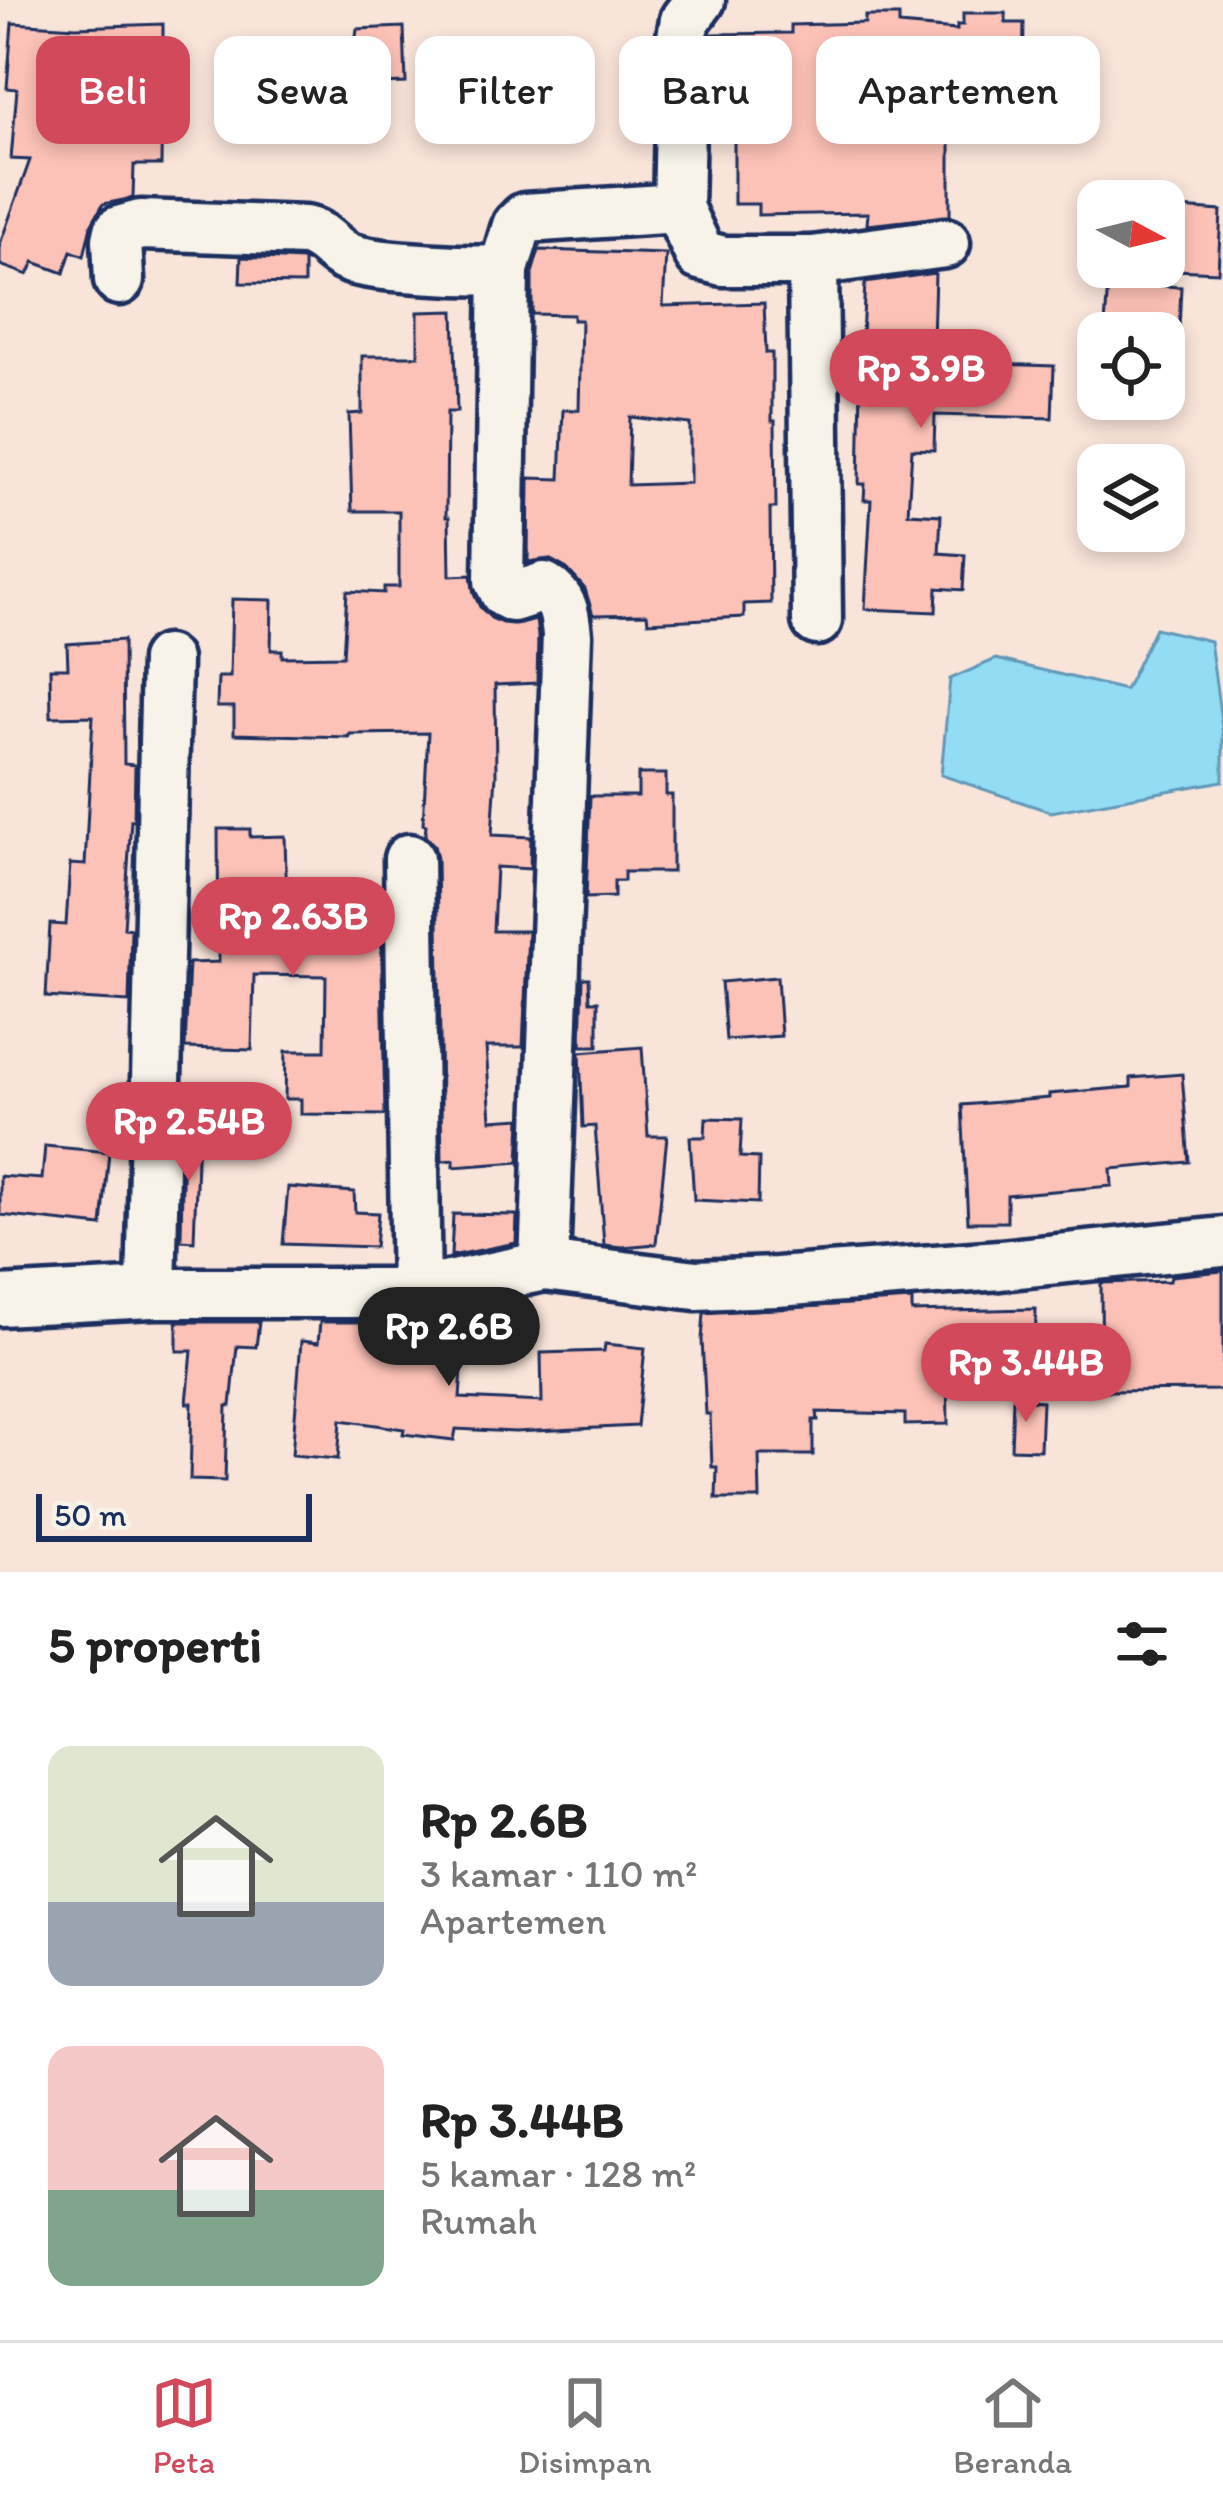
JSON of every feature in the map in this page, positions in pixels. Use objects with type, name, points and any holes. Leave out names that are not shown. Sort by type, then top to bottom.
[{"type":"street","points":[[700,0],[685,20],[682,37],[678,208],[700,256],[723,261],[813,261],[945,243]]},
{"type":"street","points":[[544,1266],[567,635],[557,595],[544,587],[514,597],[505,593],[500,580],[504,268],[517,226],[526,218],[678,208]]},
{"type":"street","points":[[119,280],[119,231],[140,225],[305,231],[317,233],[337,254],[359,262],[504,268]]},
{"type":"street","points":[[813,261],[817,620]]},
{"type":"street","points":[[151,1293],[166,660]]},
{"type":"street","points":[[409,859],[416,1293]]},
{"type":"street","points":[[0,1301],[151,1293],[416,1293],[544,1266],[696,1285],[1000,1265],[1223,1242]]},
{"type":"water","points":[[1155,628],[1210,641],[1223,735],[1223,781],[1051,812],[941,775],[950,679],[996,659],[1125,690]]},
{"type":"building","points":[[963,13],[1006,13],[1006,23],[1024,23],[1024,36],[816,36],[816,144],[950,144],[950,216],[867,225],[868,213],[758,215],[758,204],[734,204],[734,144],[792,144],[792,36],[711,34],[791,33],[791,25],[865,23],[865,16],[899,16],[899,25],[957,30],[957,25],[963,25]]},
{"type":"building","points":[[12,23],[163,24],[163,36],[36,36],[36,144],[161,144],[161,165],[134,165],[133,198],[103,204],[91,225],[84,256],[71,251],[64,273],[34,262],[28,275],[0,265],[0,244],[30,160],[11,159],[17,89],[7,88]]},
{"type":"building","points":[[404,27],[406,83],[391,84],[391,36],[356,36],[357,29]]},
{"type":"building","points":[[1185,208],[1221,211],[1218,272],[1185,270]]},
{"type":"building","points":[[539,250],[666,254],[663,306],[764,303],[775,421],[771,603],[744,604],[744,617],[648,622],[647,614],[593,615],[585,589],[567,569],[549,559],[528,562],[529,478],[560,479],[563,410],[579,410],[581,320],[573,320],[573,315],[532,314],[532,273]],"holes":[[[630,417],[690,424],[690,483],[628,485]]]},
{"type":"building","points":[[241,257],[302,260],[304,284],[240,283]]},
{"type":"building","points":[[935,273],[933,341],[992,348],[992,364],[1054,366],[1052,418],[935,415],[934,450],[912,449],[908,513],[941,515],[939,553],[965,555],[963,590],[937,588],[936,612],[865,609],[871,500],[864,500],[865,484],[859,484],[859,385],[865,283]]},
{"type":"building","points":[[1108,288],[1181,288],[1180,312],[1106,312]]},
{"type":"building","points":[[454,311],[457,412],[447,412],[450,576],[471,575],[480,607],[491,618],[520,624],[536,620],[538,636],[537,683],[495,685],[492,835],[531,837],[530,869],[496,867],[493,931],[528,931],[523,1047],[486,1047],[491,1120],[521,1118],[519,1162],[454,1167],[454,1160],[442,1161],[437,859],[423,824],[428,733],[234,734],[234,707],[217,707],[218,677],[230,677],[232,599],[272,600],[271,650],[282,650],[282,657],[343,656],[347,591],[384,593],[384,587],[399,587],[399,511],[352,511],[349,414],[362,413],[362,356],[418,356],[418,312]]},
{"type":"building","points":[[123,640],[124,764],[135,765],[124,928],[131,929],[129,1002],[46,997],[50,924],[66,925],[70,864],[85,865],[93,716],[51,717],[50,668],[68,668],[67,644]]},
{"type":"building","points":[[638,774],[666,774],[666,795],[672,795],[672,872],[624,872],[624,881],[614,881],[614,897],[586,898],[590,796],[638,796]]},
{"type":"building","points":[[218,829],[250,829],[250,837],[285,836],[287,913],[381,914],[385,1115],[301,1114],[301,1099],[285,1099],[286,1051],[325,1051],[326,976],[254,975],[252,1050],[185,1048],[189,963],[219,962]]},
{"type":"building","points":[[777,977],[781,1036],[726,1040],[721,982]]},
{"type":"building","points":[[583,978],[589,978],[590,1001],[598,1001],[598,1046],[581,1046]]},
{"type":"building","points":[[642,1047],[648,1136],[667,1136],[656,1244],[604,1245],[595,1126],[583,1127],[580,1052]]},
{"type":"building","points":[[1182,1074],[1189,1162],[1111,1169],[1112,1186],[1007,1195],[1007,1222],[968,1222],[962,1105],[1131,1087],[1131,1078]]},
{"type":"building","points":[[706,1118],[742,1119],[740,1157],[759,1158],[758,1203],[694,1200],[690,1137],[705,1137]]},
{"type":"building","points":[[183,1131],[198,1131],[194,1241],[181,1240]]},
{"type":"building","points":[[45,1146],[109,1152],[102,1226],[0,1215],[0,1176],[42,1179]]},
{"type":"building","points":[[288,1187],[354,1192],[355,1212],[378,1213],[375,1247],[283,1244]]},
{"type":"building","points":[[453,1214],[517,1215],[516,1243],[451,1256]]},
{"type":"building","points":[[1223,1271],[1223,1390],[1102,1391],[1101,1283],[1170,1281],[1171,1276]]},
{"type":"building","points":[[912,1300],[912,1312],[1036,1309],[1035,1366],[947,1365],[948,1424],[905,1425],[905,1414],[817,1412],[813,1455],[759,1455],[760,1499],[716,1499],[717,1467],[712,1467],[710,1414],[706,1414],[704,1313]]},
{"type":"building","points":[[466,1312],[460,1398],[542,1402],[541,1353],[604,1351],[605,1344],[645,1348],[637,1426],[515,1432],[456,1429],[454,1440],[341,1420],[338,1459],[292,1455],[301,1341],[318,1343],[320,1322],[382,1322],[380,1351],[436,1355],[442,1317]]},
{"type":"building","points":[[177,1322],[259,1322],[256,1347],[237,1346],[231,1406],[227,1406],[225,1481],[190,1480],[192,1403],[187,1403],[192,1351],[177,1351]]},
{"type":"building","points":[[1013,1399],[1042,1401],[1040,1450],[1011,1449]]}]
